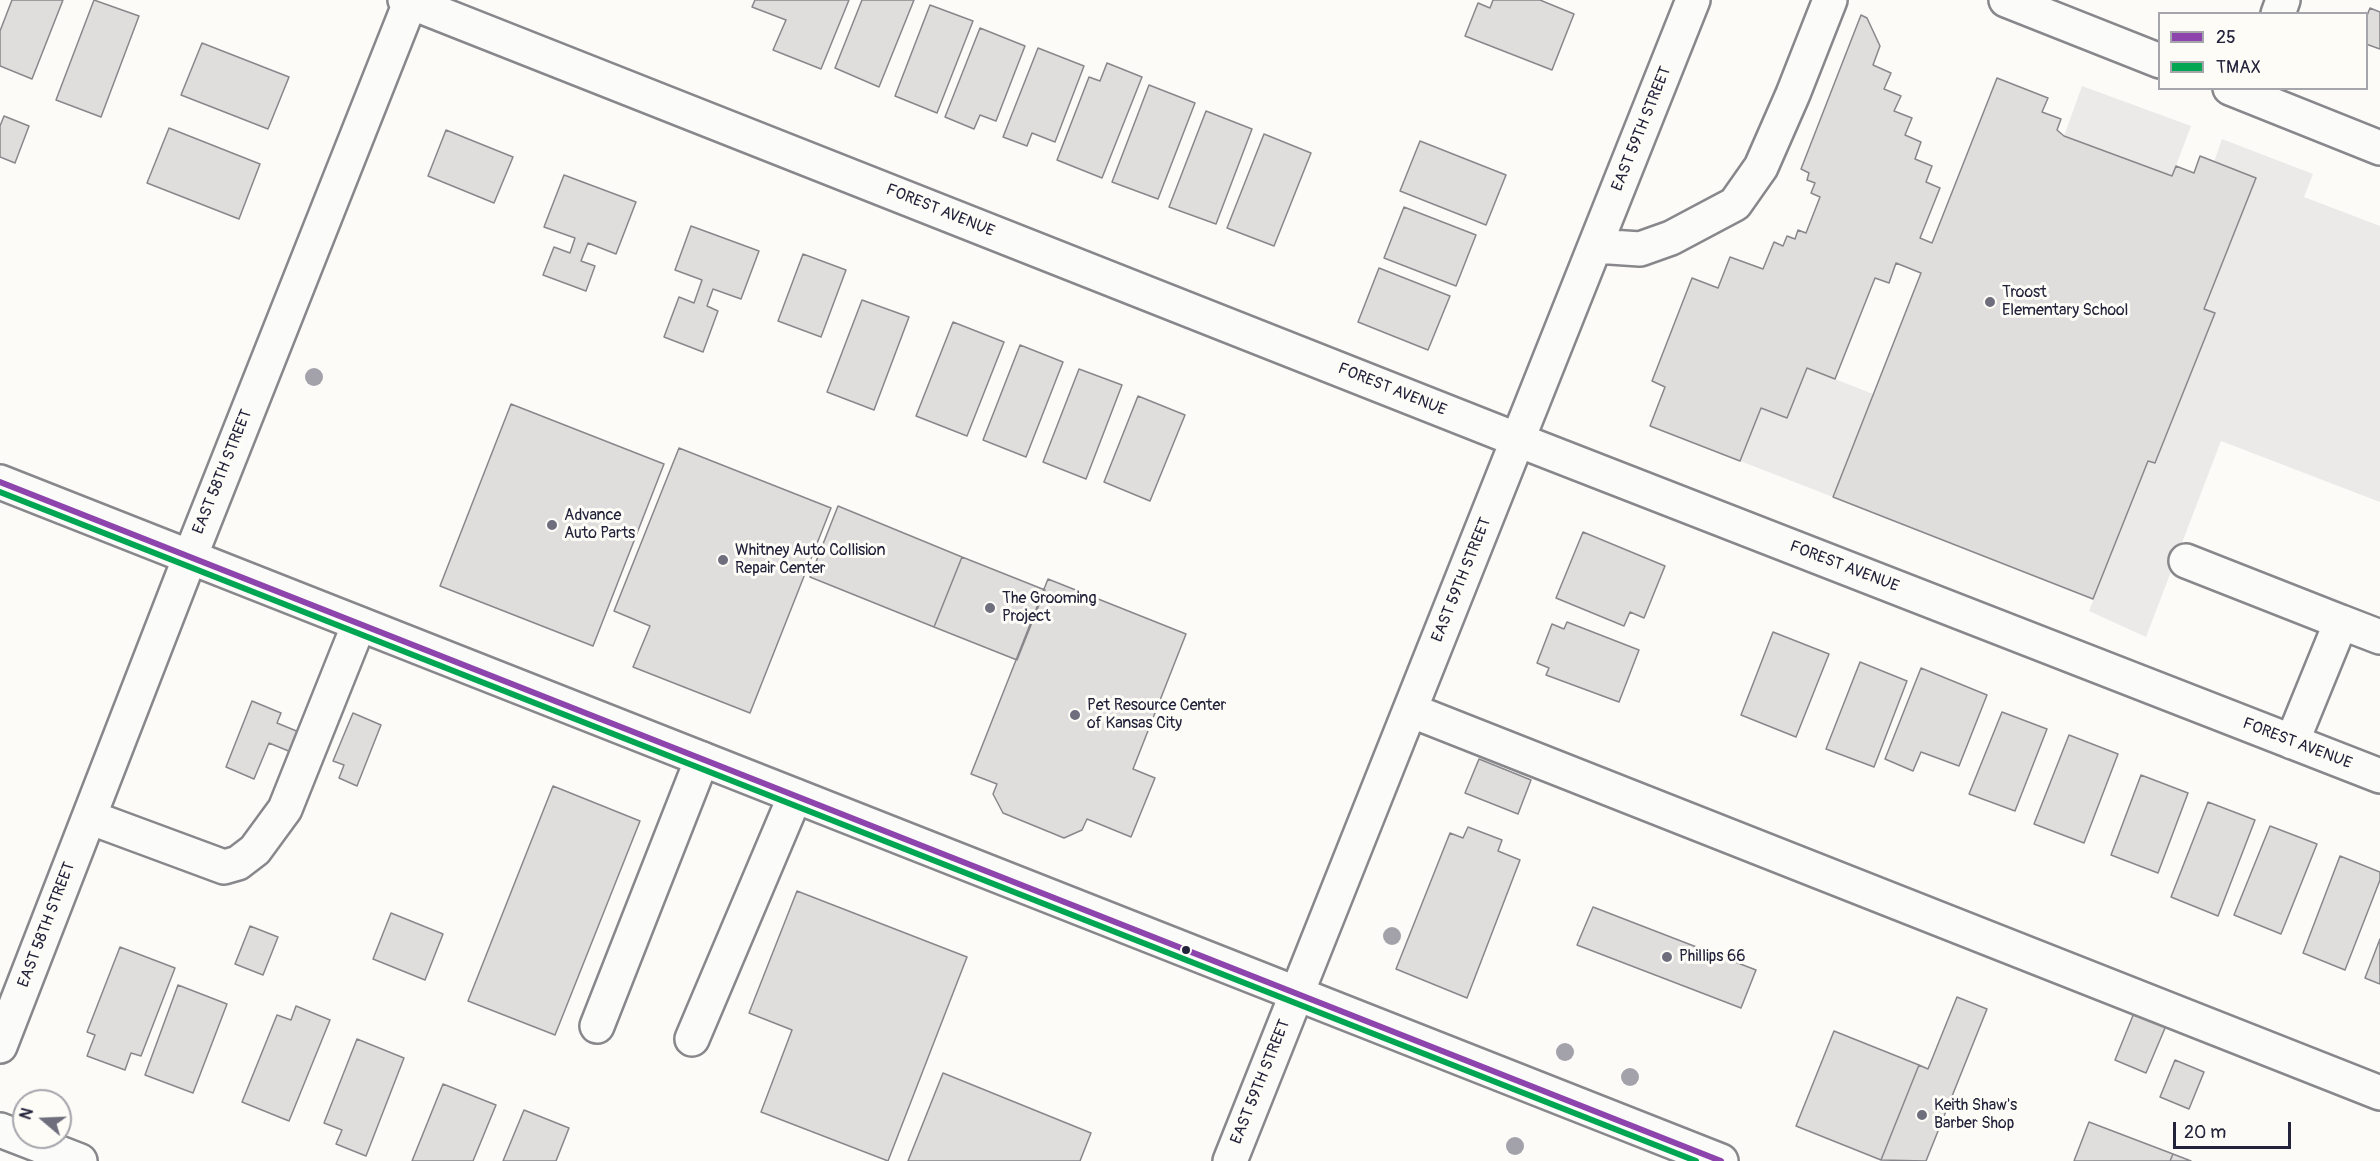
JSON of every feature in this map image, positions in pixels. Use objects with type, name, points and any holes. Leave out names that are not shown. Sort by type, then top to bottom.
[{"type":"street","name":"EAST 59TH STREET","points":[[1230,1161],[1693,0]]},
{"type":"street","points":[[1595,246],[1640,249],[1671,238],[1735,204],[1761,167],[1830,0]]},
{"type":"street","points":[[2006,0],[2158,60]]},
{"type":"street","name":"FOREST AVENUE","points":[[408,1],[1518,440],[2380,776]]},
{"type":"street","name":"EAST 58TH STREET","points":[[0,1046],[408,1]]},
{"type":"street","points":[[2241,90],[2380,148]]},
{"type":"street","points":[[0,482],[1720,1161]]},
{"type":"street","points":[[2186,561],[2380,637]]},
{"type":"street","points":[[2292,742],[2341,622]]},
{"type":"street","points":[[89,817],[224,867],[238,863],[255,850],[285,808],[359,624]]},
{"type":"street","points":[[1410,710],[2380,1093]]},
{"type":"street","points":[[597,1026],[702,759]]},
{"type":"street","points":[[692,1039],[795,796]]},
{"type":"street","points":[[0,1130],[80,1161]]},
{"type":"shaded area","points":[[2082,86],[2191,126],[2172,176],[2064,136]]},
{"type":"shaded area","points":[[2222,139],[2313,174],[2304,197],[2380,226],[2380,502],[2221,441],[2146,637],[2089,611],[2148,461],[2156,463],[2215,313],[2204,309],[2256,179],[2214,162]]},
{"type":"shaded area","points":[[1807,368],[1873,394],[1833,497],[1740,461],[1761,408],[1787,417]]},
{"type":"building","points":[[12,0],[63,0],[32,79],[0,66],[0,31]]},
{"type":"building","points":[[94,0],[139,16],[101,117],[56,100]]},
{"type":"building","points":[[755,0],[849,0],[821,69],[773,50],[786,20],[752,7]]},
{"type":"building","points":[[862,0],[914,0],[879,87],[835,68]]},
{"type":"building","points":[[1493,0],[1540,0],[1574,14],[1552,70],[1465,36],[1478,3],[1490,8]]},
{"type":"building","points":[[930,5],[973,21],[937,113],[895,96]]},
{"type":"building","points":[[2370,8],[2380,12],[2380,49],[2368,45]]},
{"type":"building","name":"Troost Elementary School","points":[[1861,15],[1867,18],[1880,46],[1873,65],[1891,73],[1884,89],[1901,96],[1894,111],[1912,118],[1905,135],[1921,142],[1915,159],[1932,166],[1926,182],[1940,188],[1920,238],[1932,243],[1997,78],[2048,98],[2042,112],[2061,119],[2057,130],[2064,136],[2172,176],[2176,166],[2194,173],[2200,156],[2256,178],[2204,309],[2215,313],[2155,463],[2148,461],[2093,599],[1833,497],[1921,273],[1896,263],[1889,283],[1875,278],[1835,379],[1807,368],[1787,418],[1761,408],[1740,461],[1650,426],[1665,387],[1652,381],[1692,278],[1718,288],[1730,257],[1763,269],[1774,242],[1783,246],[1787,236],[1795,239],[1798,230],[1806,233],[1820,197],[1811,193],[1815,183],[1807,180],[1809,173],[1801,169]]},
{"type":"building","points":[[980,28],[1025,46],[996,121],[980,115],[974,129],[945,117]]},
{"type":"building","points":[[202,43],[289,77],[268,129],[181,95]]},
{"type":"building","points":[[1038,48],[1084,66],[1055,142],[1032,133],[1027,146],[1003,137]]},
{"type":"building","points":[[1107,63],[1142,77],[1102,178],[1057,160],[1089,77],[1100,81]]},
{"type":"building","points":[[1149,85],[1195,103],[1158,199],[1112,182]]},
{"type":"building","points":[[1206,111],[1252,129],[1216,224],[1169,207]]},
{"type":"building","points":[[4,116],[29,126],[15,163],[0,157],[0,126]]},
{"type":"building","points":[[169,128],[260,164],[239,219],[147,183]]},
{"type":"building","points":[[446,130],[513,157],[494,203],[428,176]]},
{"type":"building","points":[[1264,134],[1311,153],[1274,246],[1227,228]]},
{"type":"building","points":[[1420,141],[1506,175],[1486,225],[1400,191]]},
{"type":"building","points":[[564,175],[636,202],[616,254],[588,243],[581,261],[595,266],[586,291],[543,275],[554,247],[570,253],[575,238],[544,227]]},
{"type":"building","points":[[1404,207],[1476,235],[1456,286],[1384,258]]},
{"type":"building","points":[[691,226],[759,251],[741,299],[713,289],[707,306],[718,311],[703,352],[664,337],[679,297],[694,303],[702,280],[675,270]]},
{"type":"building","points":[[803,254],[846,270],[821,337],[778,321]]},
{"type":"building","points":[[1379,268],[1450,296],[1428,350],[1358,322]]},
{"type":"building","points":[[862,300],[909,317],[874,410],[827,392]]},
{"type":"building","points":[[953,322],[1004,342],[967,436],[916,416]]},
{"type":"building","points":[[1020,345],[1063,362],[1026,457],[983,440]]},
{"type":"building","points":[[1079,369],[1122,385],[1086,479],[1043,462]]},
{"type":"building","points":[[1138,396],[1185,415],[1150,501],[1104,482]]},
{"type":"building","name":"Advance Auto Parts","points":[[511,404],[664,464],[593,646],[440,586]]},
{"type":"building","name":"Whitney Auto Collision Repair Center","points":[[679,448],[831,508],[750,713],[633,667],[650,626],[614,611]]},
{"type":"building","points":[[838,506],[962,557],[934,627],[810,577]]},
{"type":"building","points":[[1583,532],[1665,566],[1644,618],[1630,612],[1624,626],[1556,598]]},
{"type":"building","name":"The Grooming Project","points":[[962,557],[1045,590],[1017,660],[934,627]]},
{"type":"building","name":"Pet Resource Center of Kansas City","points":[[1048,579],[1186,634],[1133,769],[1155,778],[1131,837],[1087,819],[1082,830],[1064,838],[1003,813],[993,794],[997,784],[971,774]]},
{"type":"building","points":[[1567,622],[1639,650],[1619,702],[1546,675],[1549,668],[1537,663],[1552,624],[1564,629]]},
{"type":"building","points":[[1773,632],[1829,654],[1796,737],[1741,715]]},
{"type":"building","points":[[1860,662],[1907,681],[1874,767],[1826,749]]},
{"type":"building","points":[[1921,668],[1987,695],[1959,766],[1921,752],[1913,771],[1885,759]]},
{"type":"building","points":[[252,701],[281,713],[277,723],[299,732],[291,752],[269,743],[254,779],[226,767]]},
{"type":"building","points":[[2002,712],[2047,729],[2015,811],[1969,794]]},
{"type":"building","points":[[353,713],[381,725],[357,786],[339,778],[344,765],[333,761]]},
{"type":"building","points":[[2069,735],[2118,754],[2084,843],[2034,824]]},
{"type":"building","points":[[1479,759],[1531,780],[1518,814],[1465,793]]},
{"type":"building","points":[[2141,775],[2188,793],[2158,873],[2111,855]]},
{"type":"building","points":[[553,786],[640,821],[555,1035],[468,1001]]},
{"type":"building","points":[[2208,802],[2255,820],[2218,916],[2171,897]]},
{"type":"building","points":[[2270,826],[2317,844],[2281,934],[2234,915]]},
{"type":"building","points":[[1468,827],[1502,840],[1498,851],[1520,860],[1467,998],[1396,969],[1450,833],[1463,838]]},
{"type":"building","points":[[2340,856],[2380,872],[2380,880],[2345,970],[2303,953]]},
{"type":"building","points":[[797,891],[967,957],[888,1161],[761,1112],[792,1030],[749,1013]]},
{"type":"building","name":"Phillips 66","points":[[1593,907],[1756,970],[1741,1008],[1577,945]]},
{"type":"building","points":[[391,913],[443,934],[425,980],[373,959]]},
{"type":"building","points":[[250,926],[278,937],[263,975],[235,964]]},
{"type":"building","points":[[2380,939],[2380,984],[2365,978]]},
{"type":"building","points":[[120,947],[175,968],[141,1056],[131,1053],[125,1070],[87,1056],[95,1035],[87,1032]]},
{"type":"building","points":[[178,985],[227,1004],[193,1093],[145,1075]]},
{"type":"building","name":"Keith Shaw's Barber Shop","points":[[1957,997],[1987,1009],[1926,1161],[1881,1160],[1919,1065],[1928,1069]]},
{"type":"building","points":[[296,1006],[330,1020],[289,1121],[242,1102],[277,1015],[291,1020]]},
{"type":"building","points":[[2136,1008],[2168,1021],[2146,1073],[2115,1060]]},
{"type":"building","points":[[1834,1031],[1919,1065],[1881,1160],[1796,1126]]},
{"type":"building","points":[[357,1039],[404,1058],[366,1156],[336,1144],[342,1130],[324,1123]]},
{"type":"building","points":[[2175,1060],[2204,1072],[2189,1109],[2160,1097]]},
{"type":"building","points":[[943,1073],[1091,1133],[1080,1161],[908,1161]]},
{"type":"building","points":[[443,1084],[496,1105],[473,1161],[412,1161]]},
{"type":"building","points":[[524,1110],[569,1128],[556,1161],[503,1161]]},
{"type":"building","points":[[2089,1122],[2173,1154],[2170,1161],[2074,1161]]},
{"type":"building","points":[[2173,1154],[2191,1161],[2170,1161]]},
{"type":"transit line","name":"25","points":[[0,482],[1721,1161]]},
{"type":"transit line","name":"TMAX","points":[[0,492],[1696,1161]]},
{"type":"place","name":"Troost Elementary School","points":[[1990,302]]},
{"type":"place","name":"Advance Auto Parts","points":[[552,525]]},
{"type":"place","name":"Whitney Auto Collision Repair Center","points":[[723,560]]},
{"type":"place","name":"The Grooming Project","points":[[990,608]]},
{"type":"place","name":"Pet Resource Center of Kansas City","points":[[1075,715]]},
{"type":"place","name":"Phillips 66","points":[[1667,957]]},
{"type":"place","name":"Keith Shaw's Barber Shop","points":[[1922,1115]]}]
